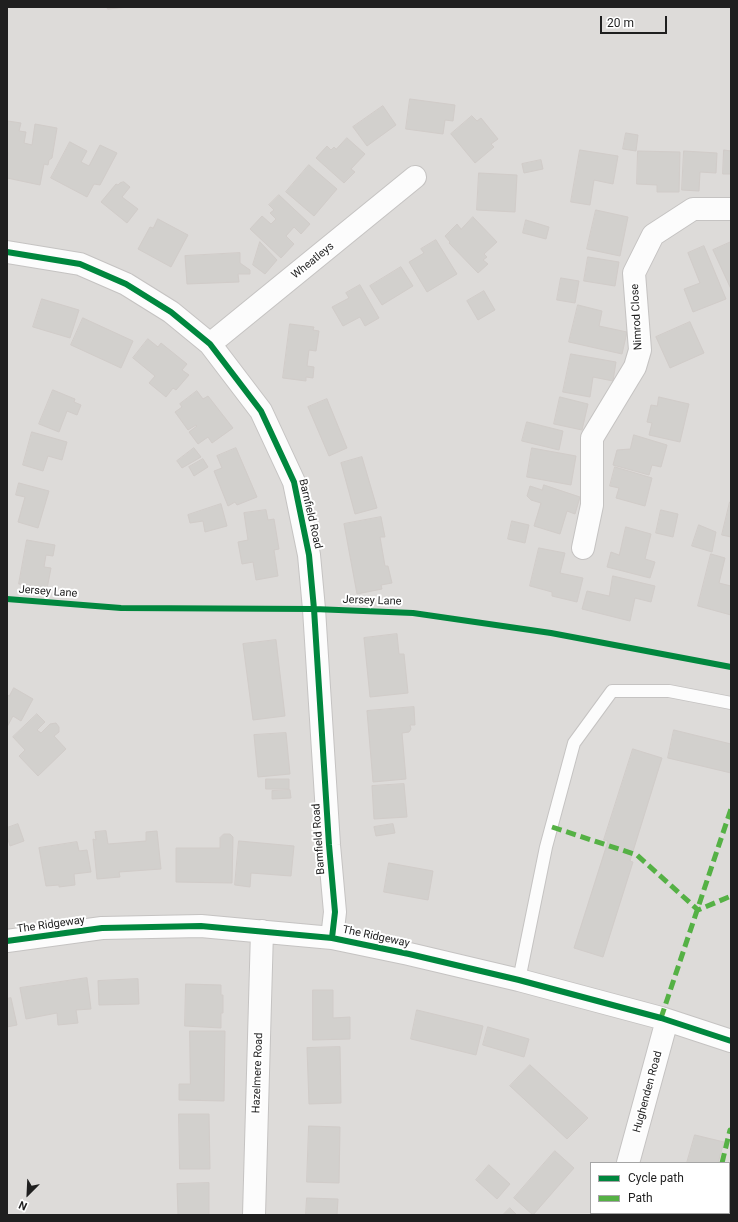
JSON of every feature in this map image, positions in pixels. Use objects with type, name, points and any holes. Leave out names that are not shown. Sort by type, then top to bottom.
[{"type":"street","name":"Wheatleys","points":[[210,344],[415,177]]},
{"type":"street","name":"Nimrod Close","points":[[582,548],[592,505],[592,438],[635,367],[640,350],[634,272],[653,235],[693,209],[731,209]]},
{"type":"street","name":"Barnfield Road","points":[[7,252],[80,264],[126,284],[171,312],[210,344],[261,411],[294,482],[309,555],[335,912],[332,938]]},
{"type":"street","name":"The Ridgeway","points":[[7,941],[102,928],[201,926],[332,938],[409,954],[519,980],[667,1020],[731,1041]]},
{"type":"street","name":"Hazelmere Road","points":[[254,1215],[262,931]]},
{"type":"street","name":"Hughenden Road","points":[[628,1162],[667,1020]]},
{"type":"lane","points":[[519,980],[546,847],[574,743],[612,691],[669,691],[731,703]]},
{"type":"shaded area","points":[[7,7],[731,7],[731,1215],[7,1215]]},
{"type":"building","points":[[107,7],[129,7],[108,9]]},
{"type":"building","points":[[410,99],[455,105],[453,121],[445,120],[443,134],[406,129]]},
{"type":"building","points":[[383,106],[396,125],[367,146],[353,127]]},
{"type":"building","points":[[472,116],[477,121],[481,118],[498,139],[491,144],[494,147],[475,163],[451,134]]},
{"type":"building","points":[[8,121],[21,123],[19,131],[26,132],[24,143],[32,145],[35,124],[57,128],[52,158],[49,160],[48,165],[44,164],[40,185],[7,178]]},
{"type":"building","points":[[626,133],[638,135],[636,151],[623,149]]},
{"type":"building","points":[[347,138],[365,154],[351,169],[355,172],[344,183],[316,158],[327,146],[331,150],[334,147],[336,149]]},
{"type":"building","points":[[70,142],[87,151],[81,162],[89,166],[100,145],[117,153],[100,185],[94,184],[87,197],[51,178]]},
{"type":"building","points":[[580,150],[618,156],[613,184],[594,180],[590,205],[571,202]]},
{"type":"building","points":[[724,150],[731,151],[731,174],[723,174]]},
{"type":"building","points":[[638,151],[680,152],[679,192],[657,192],[657,185],[637,184]]},
{"type":"building","points":[[684,151],[717,153],[716,173],[700,172],[699,191],[682,190]]},
{"type":"building","points":[[541,160],[543,169],[524,173],[522,164]]},
{"type":"building","points":[[309,165],[337,189],[314,216],[286,192]]},
{"type":"building","points":[[479,173],[517,175],[515,212],[477,210]]},
{"type":"building","points":[[124,182],[130,187],[122,197],[138,209],[127,223],[101,202],[116,184],[118,185]]},
{"type":"building","points":[[279,195],[310,224],[301,234],[294,227],[286,236],[294,244],[281,258],[250,229],[262,216],[271,224],[276,219],[270,213],[274,210],[269,205]]},
{"type":"building","points":[[596,210],[628,217],[620,256],[587,249]]},
{"type":"building","points":[[473,217],[497,242],[484,254],[487,257],[483,260],[488,264],[478,273],[449,243],[450,242],[445,236],[457,224],[461,229]]},
{"type":"building","points":[[158,219],[188,235],[171,267],[138,249],[150,227],[153,228]]},
{"type":"building","points":[[526,220],[549,227],[546,239],[523,233]]},
{"type":"building","points":[[436,240],[457,274],[427,292],[409,262],[424,253],[421,249]]},
{"type":"building","points":[[260,242],[277,260],[265,274],[253,265]]},
{"type":"building","points":[[731,242],[731,289],[713,250]]},
{"type":"building","points":[[704,246],[726,299],[693,312],[684,289],[700,283],[688,253]]},
{"type":"building","points":[[240,253],[240,263],[250,270],[250,274],[238,274],[239,282],[187,284],[185,256]]},
{"type":"building","points":[[588,257],[619,262],[615,286],[584,281]]},
{"type":"building","points":[[401,267],[413,286],[382,305],[370,286]]},
{"type":"building","points":[[561,278],[579,281],[575,303],[557,300]]},
{"type":"building","points":[[360,285],[379,318],[365,326],[360,317],[343,326],[332,307],[349,298],[346,293]]},
{"type":"building","points":[[484,291],[495,310],[478,320],[467,301]]},
{"type":"building","points":[[42,299],[79,310],[70,338],[33,327]]},
{"type":"building","points":[[578,305],[602,311],[599,326],[627,332],[622,354],[569,342]]},
{"type":"building","points":[[83,318],[133,341],[121,368],[71,345]]},
{"type":"building","points":[[690,322],[704,353],[670,368],[656,337]]},
{"type":"building","points":[[290,324],[314,327],[313,330],[319,331],[316,351],[309,350],[307,366],[314,367],[313,378],[306,377],[306,381],[283,378]]},
{"type":"building","points":[[148,339],[158,347],[161,343],[187,364],[182,370],[189,375],[176,390],[173,388],[166,397],[149,383],[155,376],[133,358]]},
{"type":"building","points":[[571,354],[616,362],[613,381],[593,377],[590,397],[563,392]]},
{"type":"building","points":[[53,390],[75,399],[74,402],[81,405],[77,415],[67,411],[59,432],[39,424]]},
{"type":"building","points":[[197,391],[203,399],[208,396],[233,428],[212,443],[208,437],[198,444],[189,432],[197,426],[196,425],[188,430],[175,412],[182,407],[180,404]]},
{"type":"building","points":[[560,397],[588,404],[582,430],[554,424]]},
{"type":"building","points":[[659,397],[689,404],[680,442],[649,435],[652,423],[647,422],[651,405],[657,406]]},
{"type":"building","points":[[327,399],[347,448],[329,456],[308,407]]},
{"type":"building","points":[[527,422],[563,431],[559,450],[522,441]]},
{"type":"building","points":[[32,432],[67,442],[62,460],[48,456],[43,471],[23,465]]},
{"type":"building","points":[[634,435],[667,445],[661,467],[652,465],[649,475],[613,465],[617,450],[630,449]]},
{"type":"building","points":[[194,448],[201,457],[182,468],[177,461]]},
{"type":"building","points":[[236,448],[257,497],[237,505],[235,502],[228,506],[214,471],[222,468],[217,456]]},
{"type":"building","points":[[532,448],[576,456],[571,485],[527,477]]},
{"type":"building","points":[[362,457],[377,508],[355,514],[341,463]]},
{"type":"building","points":[[203,459],[208,467],[194,476],[189,467]]},
{"type":"building","points":[[615,467],[652,478],[645,506],[616,498],[619,488],[610,486]]},
{"type":"building","points":[[19,483],[49,491],[38,528],[18,522],[25,497],[16,495]]},
{"type":"building","points":[[544,485],[580,497],[575,514],[567,511],[560,534],[534,526],[541,503],[531,500],[527,496],[530,486],[542,490]]},
{"type":"building","points":[[731,502],[731,537],[722,535]]},
{"type":"building","points":[[221,504],[227,526],[205,532],[203,521],[190,523],[188,515]]},
{"type":"building","points":[[266,510],[268,520],[274,519],[279,549],[274,550],[278,576],[256,580],[253,562],[242,564],[238,542],[248,540],[244,513]]},
{"type":"building","points":[[661,510],[678,514],[673,537],[656,533]]},
{"type":"building","points":[[381,517],[385,537],[380,537],[385,566],[388,566],[392,583],[381,585],[382,589],[357,594],[344,524]]},
{"type":"building","points":[[512,521],[529,525],[525,543],[508,539]]},
{"type":"building","points":[[699,525],[716,532],[712,552],[692,546]]},
{"type":"building","points":[[626,527],[651,534],[645,559],[655,562],[650,578],[607,567],[611,552],[619,555]]},
{"type":"building","points":[[27,540],[55,545],[53,556],[46,555],[44,567],[51,568],[47,589],[19,584]]},
{"type":"building","points":[[539,548],[565,553],[560,573],[583,578],[577,602],[552,596],[552,592],[530,586]]},
{"type":"building","points":[[711,554],[725,558],[719,583],[731,586],[731,615],[698,606]]},
{"type":"building","points":[[613,576],[655,586],[651,602],[635,598],[630,621],[582,609],[587,591],[609,596]]},
{"type":"building","points":[[397,634],[399,654],[404,654],[408,693],[370,697],[364,638]]},
{"type":"building","points":[[276,640],[285,716],[253,720],[243,644]]},
{"type":"building","points":[[14,688],[33,699],[21,721],[13,716],[7,727],[7,694],[9,696]]},
{"type":"building","points":[[414,707],[415,725],[410,725],[411,729],[409,732],[402,733],[406,779],[373,782],[367,711]]},
{"type":"building","points":[[37,714],[45,722],[37,730],[41,733],[50,724],[56,723],[59,727],[59,732],[54,736],[66,749],[38,776],[19,756],[25,750],[13,737]]},
{"type":"building","points":[[674,730],[731,744],[731,773],[668,758]]},
{"type":"building","points":[[286,733],[290,774],[258,777],[254,735]]},
{"type":"building","points":[[633,749],[662,758],[630,861],[633,862],[603,957],[574,948],[608,841],[604,840]]},
{"type":"building","points":[[266,779],[289,779],[289,789],[266,789]]},
{"type":"building","points":[[404,784],[407,817],[374,819],[372,786]]},
{"type":"building","points":[[290,790],[291,798],[272,799],[272,791]]},
{"type":"building","points":[[18,824],[24,841],[10,846],[7,836],[7,828]]},
{"type":"building","points":[[393,824],[395,833],[376,836],[374,827]]},
{"type":"building","points":[[106,831],[108,844],[146,841],[146,832],[157,831],[161,869],[119,872],[120,877],[97,879],[93,839],[96,840],[95,832]]},
{"type":"building","points":[[224,834],[230,834],[233,837],[232,883],[176,882],[176,848],[220,848],[220,838]]},
{"type":"building","points":[[239,841],[294,846],[291,876],[251,873],[250,887],[235,885]]},
{"type":"building","points":[[77,842],[79,851],[87,850],[91,872],[74,874],[75,885],[59,887],[59,885],[46,886],[39,848]]},
{"type":"building","points":[[389,863],[433,871],[428,900],[384,892]]},
{"type":"building","points":[[87,978],[91,1009],[76,1010],[78,1023],[58,1025],[57,1013],[26,1019],[20,988]]},
{"type":"building","points":[[138,979],[139,1004],[99,1005],[98,981]]},
{"type":"building","points":[[186,984],[221,985],[221,995],[223,995],[223,1013],[221,1013],[221,1028],[185,1026]]},
{"type":"building","points":[[313,990],[333,990],[333,1018],[350,1017],[350,1039],[313,1040]]},
{"type":"building","points":[[11,998],[17,1025],[7,1027],[7,999]]},
{"type":"building","points":[[417,1010],[483,1026],[476,1055],[411,1039]]},
{"type":"building","points":[[488,1027],[529,1039],[524,1057],[483,1045]]},
{"type":"building","points":[[190,1031],[225,1031],[224,1101],[179,1100],[179,1084],[190,1084]]},
{"type":"building","points":[[340,1047],[341,1103],[309,1104],[307,1048]]},
{"type":"building","points":[[530,1065],[588,1118],[567,1139],[510,1086]]},
{"type":"building","points":[[179,1114],[209,1114],[210,1169],[180,1169]]},
{"type":"building","points":[[309,1126],[340,1127],[339,1183],[307,1182]]},
{"type":"building","points":[[695,1135],[724,1142],[718,1162],[687,1162]]},
{"type":"building","points":[[555,1151],[574,1168],[533,1215],[514,1198]]},
{"type":"building","points":[[489,1165],[510,1184],[497,1199],[476,1180]]},
{"type":"building","points":[[209,1183],[209,1215],[178,1215],[177,1184]]},
{"type":"building","points":[[307,1198],[338,1199],[337,1215],[306,1215]]},
{"type":"building","points":[[731,1203],[731,1215],[714,1215],[730,1214]]},
{"type":"building","points":[[510,1208],[517,1215],[503,1215]]},
{"type":"building","points":[[668,1214],[702,1214],[702,1215]]},
{"type":"marked path","points":[[661,1018],[731,809]]},
{"type":"marked path","points":[[552,827],[637,855],[698,910],[731,896]]},
{"type":"marked path","points":[[722,1162],[731,1130]]},
{"type":"cycle path","points":[[7,252],[80,264],[126,284],[171,312],[210,344],[261,411],[294,482],[309,555],[335,912],[332,938]]},
{"type":"cycle path","name":"Jersey Lane","points":[[7,599],[121,608],[314,609],[413,613],[551,633],[731,667]]},
{"type":"cycle path","points":[[7,941],[102,928],[201,926],[332,938],[409,954],[519,980],[661,1018],[731,1041]]}]
